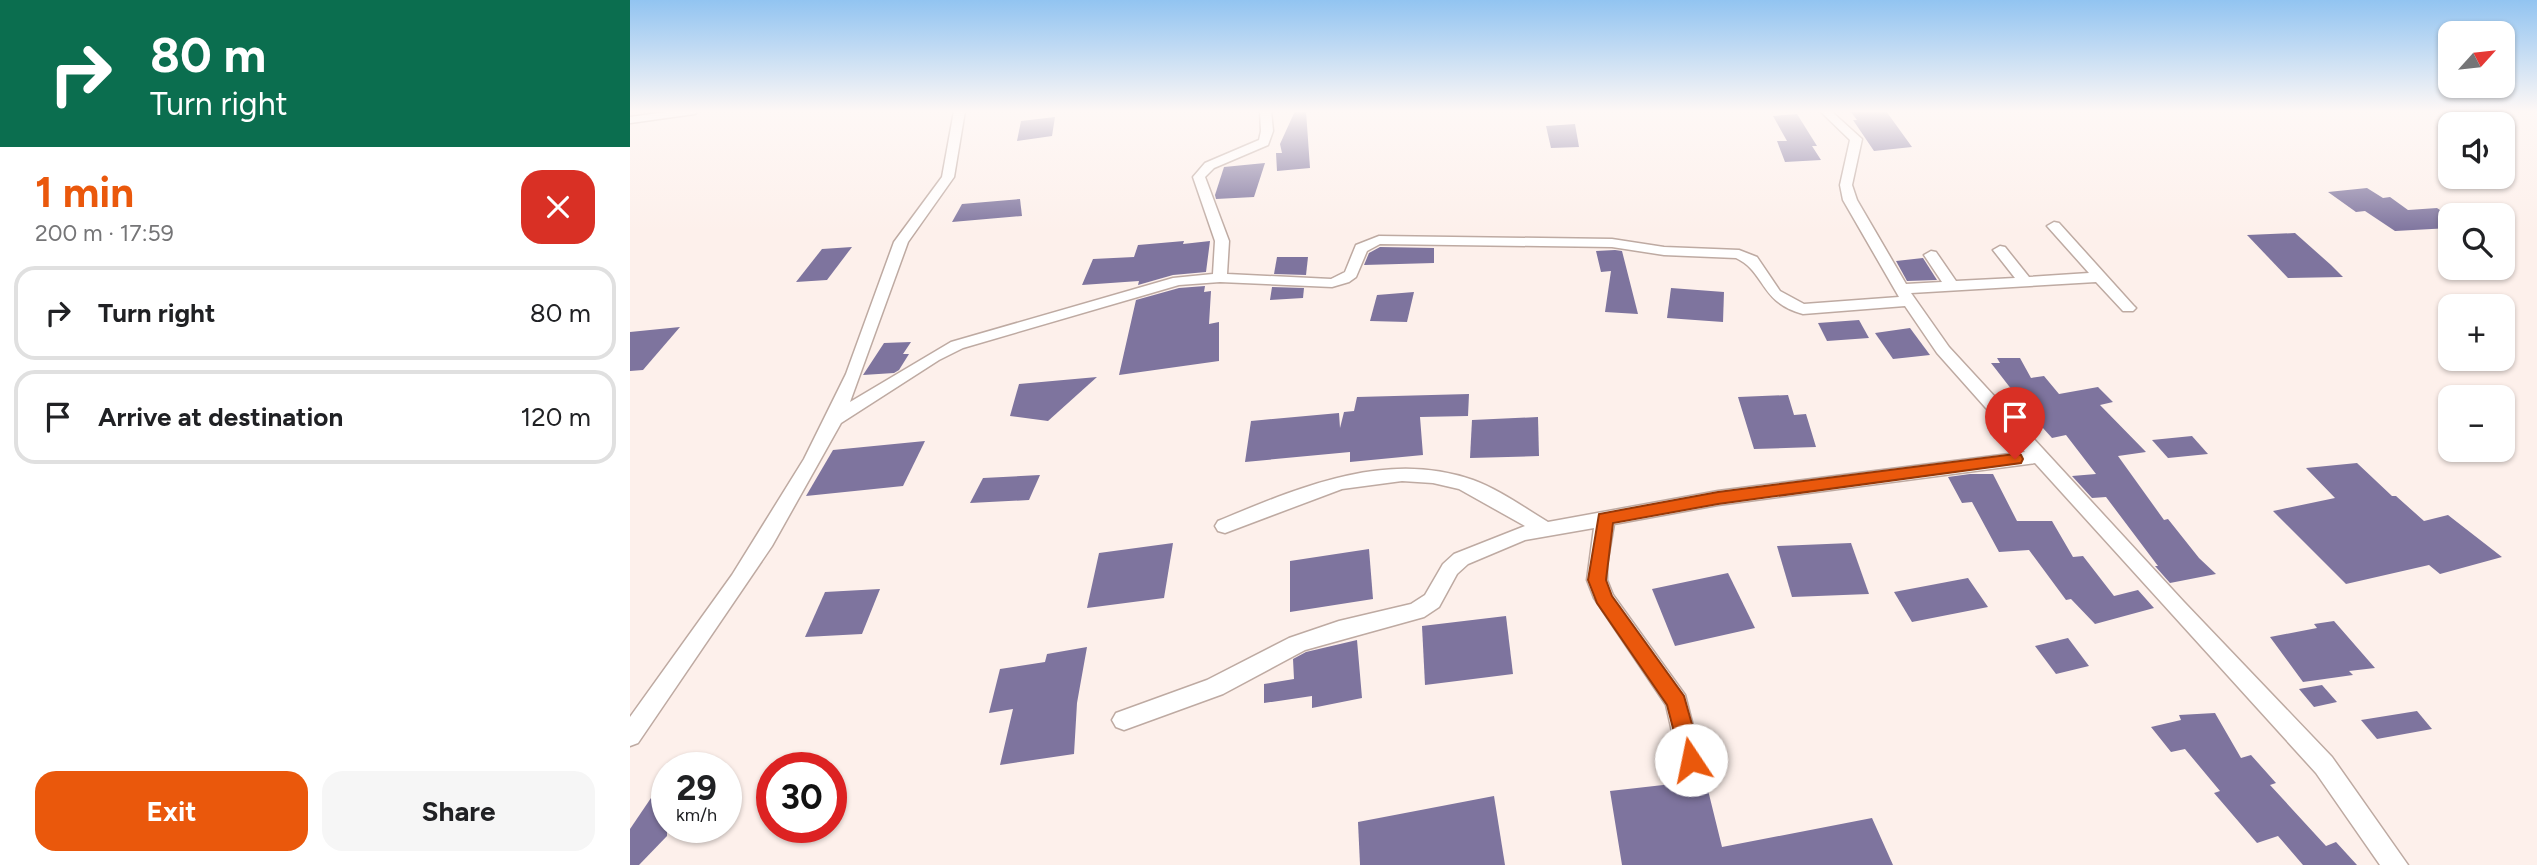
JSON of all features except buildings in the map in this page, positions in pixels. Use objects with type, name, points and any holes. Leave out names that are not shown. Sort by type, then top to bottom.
[{"type":"street","points":[[630,736],[728,595],[803,477],[834,419],[867,343],[901,242],[908,229],[944,185],[951,168],[953,151]]},
{"type":"street","points":[[1220,278],[1222,240],[1199,177],[1205,168],[1250,151]]},
{"type":"street","points":[[1853,151],[1846,185],[1848,193],[1906,295],[1943,350],[2177,608],[2325,765],[2395,865]]},
{"type":"street","points":[[2054,226],[2128,308]]},
{"type":"street","points":[[834,419],[957,345],[1178,281],[1220,278],[1332,284],[1343,281],[1353,272],[1364,243],[1379,240],[1612,243],[1664,251],[1729,253],[1746,256],[1756,265],[1775,294],[1803,310],[1952,286],[2100,277]]},
{"type":"street","points":[[2000,250],[2025,282]]},
{"type":"street","points":[[1931,255],[1952,286]]},
{"type":"street","points":[[1124,720],[1215,687],[1297,644],[1339,630],[1417,611],[1432,601],[1450,569],[1461,559],[1508,539],[1544,529],[1718,498],[2040,456]]},
{"type":"street","points":[[1225,526],[1330,485],[1358,477],[1390,474],[1420,475],[1466,485],[1544,529]]},
{"type":"street","points":[[1605,519],[1597,580],[1604,598],[1677,702],[1695,780]]},
{"type":"route","points":[[1691,760],[1677,702],[1604,598],[1597,580],[1605,519],[1718,498],[2015,459]]}]
